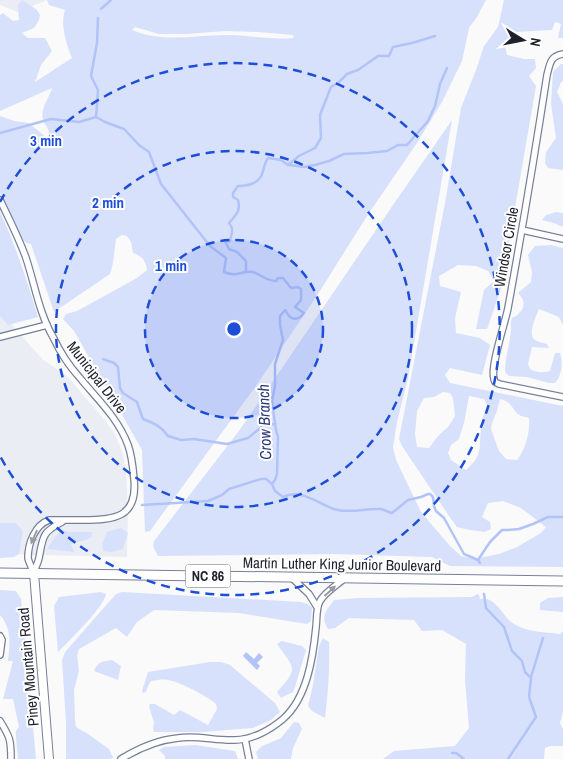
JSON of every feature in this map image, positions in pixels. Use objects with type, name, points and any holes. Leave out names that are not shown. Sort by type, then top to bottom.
[{"type":"main road","name":"Martin Luther King Junior Boulevard","points":[[0,573],[563,580]]},
{"type":"street","name":"Windsor Circle","points":[[563,54],[555,56],[549,65],[508,312],[493,370],[493,378],[499,384],[563,396]]},
{"type":"street","name":"Municipal Drive","points":[[0,200],[26,257],[47,325],[71,367],[117,423],[129,448],[135,484],[130,506],[119,516],[97,520],[49,520],[38,527],[33,535],[28,559],[34,573]]},
{"type":"street","points":[[522,230],[563,239]]},
{"type":"street","points":[[0,337],[47,325]]},
{"type":"street","points":[[34,573],[39,559],[42,538],[52,527],[64,520]]},
{"type":"street","name":"Piney Mountain Road","points":[[34,573],[49,759]]},
{"type":"street","points":[[291,577],[309,594],[317,607]]},
{"type":"street","points":[[121,759],[150,744],[178,738],[245,739],[260,734],[284,718],[298,701],[306,682],[316,628],[317,607],[326,594],[345,578]]},
{"type":"street","points":[[0,636],[2,640],[0,655]]},
{"type":"street","points":[[0,721],[9,735],[12,759]]},
{"type":"street","points":[[245,739],[249,759]]},
{"type":"shaded area","points":[[0,0],[47,0],[18,12],[0,5]]},
{"type":"shaded area","points":[[22,0],[36,9],[40,15],[34,28],[22,33],[28,38],[45,38],[52,51],[41,65],[35,82],[72,58],[63,28],[65,10],[49,5],[47,0],[486,0],[469,28],[462,61],[442,102],[417,143],[256,386],[150,531],[145,532],[142,450],[74,331],[63,319],[66,314],[77,311],[137,278],[147,270],[146,264],[141,257],[133,253],[131,242],[127,236],[122,235],[116,239],[110,274],[54,312],[31,244],[24,241],[0,193],[0,116],[14,121],[29,123],[48,139],[49,132],[42,116],[52,88],[0,111],[0,15],[3,13],[13,21],[19,20],[18,5]],"holes":[[[135,27],[159,34],[225,31],[293,35],[294,38],[232,35],[157,37],[132,30]]]},
{"type":"shaded area","points":[[504,0],[563,0],[563,38],[558,38],[561,24],[555,22],[552,30],[515,32],[510,36],[505,46],[507,55],[524,59],[535,59],[536,68],[529,76],[536,86],[501,289],[487,329],[476,329],[484,290],[494,281],[488,271],[476,266],[458,265],[439,276],[440,286],[461,292],[455,318],[456,333],[480,338],[490,345],[482,375],[450,368],[445,375],[450,383],[563,406],[563,567],[450,566],[432,557],[334,554],[158,556],[153,546],[154,541],[239,431],[452,120],[408,378],[397,422],[393,447],[396,460],[421,512],[461,556],[474,559],[499,554],[517,547],[541,533],[546,527],[521,508],[503,501],[488,503],[482,517],[490,522],[491,529],[485,532],[457,527],[399,439],[445,203],[461,108],[484,46],[498,27]],"holes":[[[443,392],[450,393],[453,398],[455,416],[448,427],[429,448],[417,447],[415,434],[417,411],[424,398],[434,397]],[[469,396],[484,399],[487,405],[482,422],[478,455],[466,470],[451,460],[448,453],[451,445],[459,439]],[[500,399],[508,402],[521,416],[529,418],[527,440],[517,460],[506,459],[499,451],[491,429]]]},
{"type":"shaded area","points":[[563,64],[563,81],[557,92],[563,104],[563,170],[548,168],[545,163],[546,152],[556,138],[551,104],[553,72]]},
{"type":"shaded area","points":[[0,212],[16,251],[38,317],[8,325],[0,316]]},
{"type":"shaded area","points":[[556,212],[563,213],[563,227],[542,220],[546,215]]},
{"type":"shaded area","points":[[551,245],[563,248],[563,325],[559,317],[539,309],[533,325],[533,338],[547,344],[549,348],[532,347],[528,364],[530,369],[535,371],[550,371],[555,353],[560,353],[561,368],[555,383],[527,377],[509,376],[505,372],[511,320],[519,314],[524,303],[518,293],[531,282],[532,272],[528,255],[535,246]]},
{"type":"shaded area","points":[[0,311],[43,360],[66,375],[115,434],[123,454],[126,472],[128,510],[127,557],[0,554]]},
{"type":"shaded area","points":[[0,523],[16,523],[23,531],[19,554],[14,557],[0,558]]},
{"type":"shaded area","points":[[121,528],[128,533],[123,549],[111,552],[103,551],[102,545],[107,532]]},
{"type":"shaded area","points":[[62,530],[69,532],[92,532],[92,537],[71,544],[74,552],[47,549]]},
{"type":"shaded area","points":[[0,590],[16,591],[21,599],[36,759],[18,759],[16,730],[19,727],[13,699],[3,699],[13,661],[8,661],[9,637],[7,625],[0,615]]},
{"type":"shaded area","points":[[101,592],[106,594],[99,607],[58,652],[54,606],[59,597]]},
{"type":"shaded area","points":[[122,592],[301,602],[312,607],[311,621],[307,624],[239,613],[154,610],[137,622],[127,637],[116,628],[79,649],[77,655],[79,671],[74,690],[76,727],[109,749],[113,758],[66,759],[62,660],[65,652],[116,594]]},
{"type":"shaded area","points":[[477,594],[480,599],[493,602],[515,625],[534,631],[560,634],[563,631],[563,711],[560,723],[563,730],[563,746],[545,748],[544,759],[383,759],[394,751],[455,746],[469,728],[465,680],[466,644],[442,630],[422,631],[414,620],[349,618],[335,628],[328,629],[324,621],[326,611],[334,600],[472,597]]},
{"type":"shaded area","points":[[563,597],[563,612],[540,610],[540,603],[548,598]]},
{"type":"shaded area","points":[[323,638],[329,642],[325,718],[312,711],[308,706],[319,646]]},
{"type":"shaded area","points":[[282,641],[302,646],[306,650],[293,692],[281,698],[277,692],[289,678],[292,668],[277,644]]},
{"type":"shaded area","points":[[112,660],[121,666],[118,680],[94,671],[101,662]]},
{"type":"shaded area","points":[[221,662],[230,665],[275,703],[280,712],[271,720],[253,728],[203,732],[154,732],[150,704],[155,704],[174,715],[180,710],[208,725],[217,709],[216,704],[206,697],[173,681],[151,681],[146,692],[143,693],[148,672]]},
{"type":"shaded area","points":[[294,722],[299,723],[302,729],[293,748],[291,759],[258,759],[256,752],[262,746],[281,738]]},
{"type":"shaded area","points":[[195,745],[235,751],[238,759],[165,759],[165,756],[159,750],[164,747]]},
{"type":"water","points":[[246,652],[254,659],[259,653],[263,657],[257,663],[260,666],[257,670],[243,656]]},
{"type":"waterway","name":"Crow Branch","points":[[101,9],[111,0]]},
{"type":"waterway","name":"Crow Branch","points":[[98,18],[97,43],[91,76],[98,90],[96,117],[124,129],[139,145],[149,152],[161,184],[210,246],[226,258],[224,272],[229,274],[253,272],[273,281],[283,278],[291,288],[298,287],[301,289],[301,300],[295,307],[304,313],[299,318],[294,319],[285,310],[280,316],[283,340],[275,364],[275,386],[272,401],[278,437],[277,474],[272,484],[275,491],[283,497],[296,494],[334,509],[352,511],[381,509],[392,513],[408,500],[430,494],[433,497],[436,511],[444,518],[464,554],[478,560],[480,563]]},
{"type":"waterway","points":[[246,272],[246,261],[237,252],[229,249],[225,241],[230,241],[232,230],[229,223],[238,210],[238,200],[233,197],[233,193],[238,186],[256,182],[261,176],[268,158],[281,160],[288,165],[299,156],[315,148],[321,138],[320,115],[331,87],[347,74],[358,70],[378,56],[389,56],[393,47],[435,36]]},
{"type":"waterway","points":[[289,165],[304,167],[329,161],[344,154],[387,151],[398,145],[407,145],[428,121],[435,106],[440,84],[447,68]]},
{"type":"waterway","points":[[0,133],[51,119],[79,122],[96,117]]},
{"type":"waterway","points":[[103,359],[114,363],[118,367],[120,388],[123,393],[137,402],[143,419],[163,430],[168,436],[181,440],[194,439],[227,444],[248,438],[264,425],[275,424]]},
{"type":"waterway","points":[[142,505],[208,501],[222,495],[229,489],[261,479],[266,479],[272,484]]},
{"type":"waterway","points":[[478,560],[490,542],[502,530],[519,529],[548,517],[563,517]]},
{"type":"waterway","name":"Crow Branch","points":[[484,594],[486,608],[504,627],[512,651],[522,661],[525,672],[531,678],[529,697],[536,717],[508,759]]},
{"type":"waterway","points":[[531,677],[543,638]]},
{"type":"waterway","points":[[452,753],[456,753],[464,759]]}]
